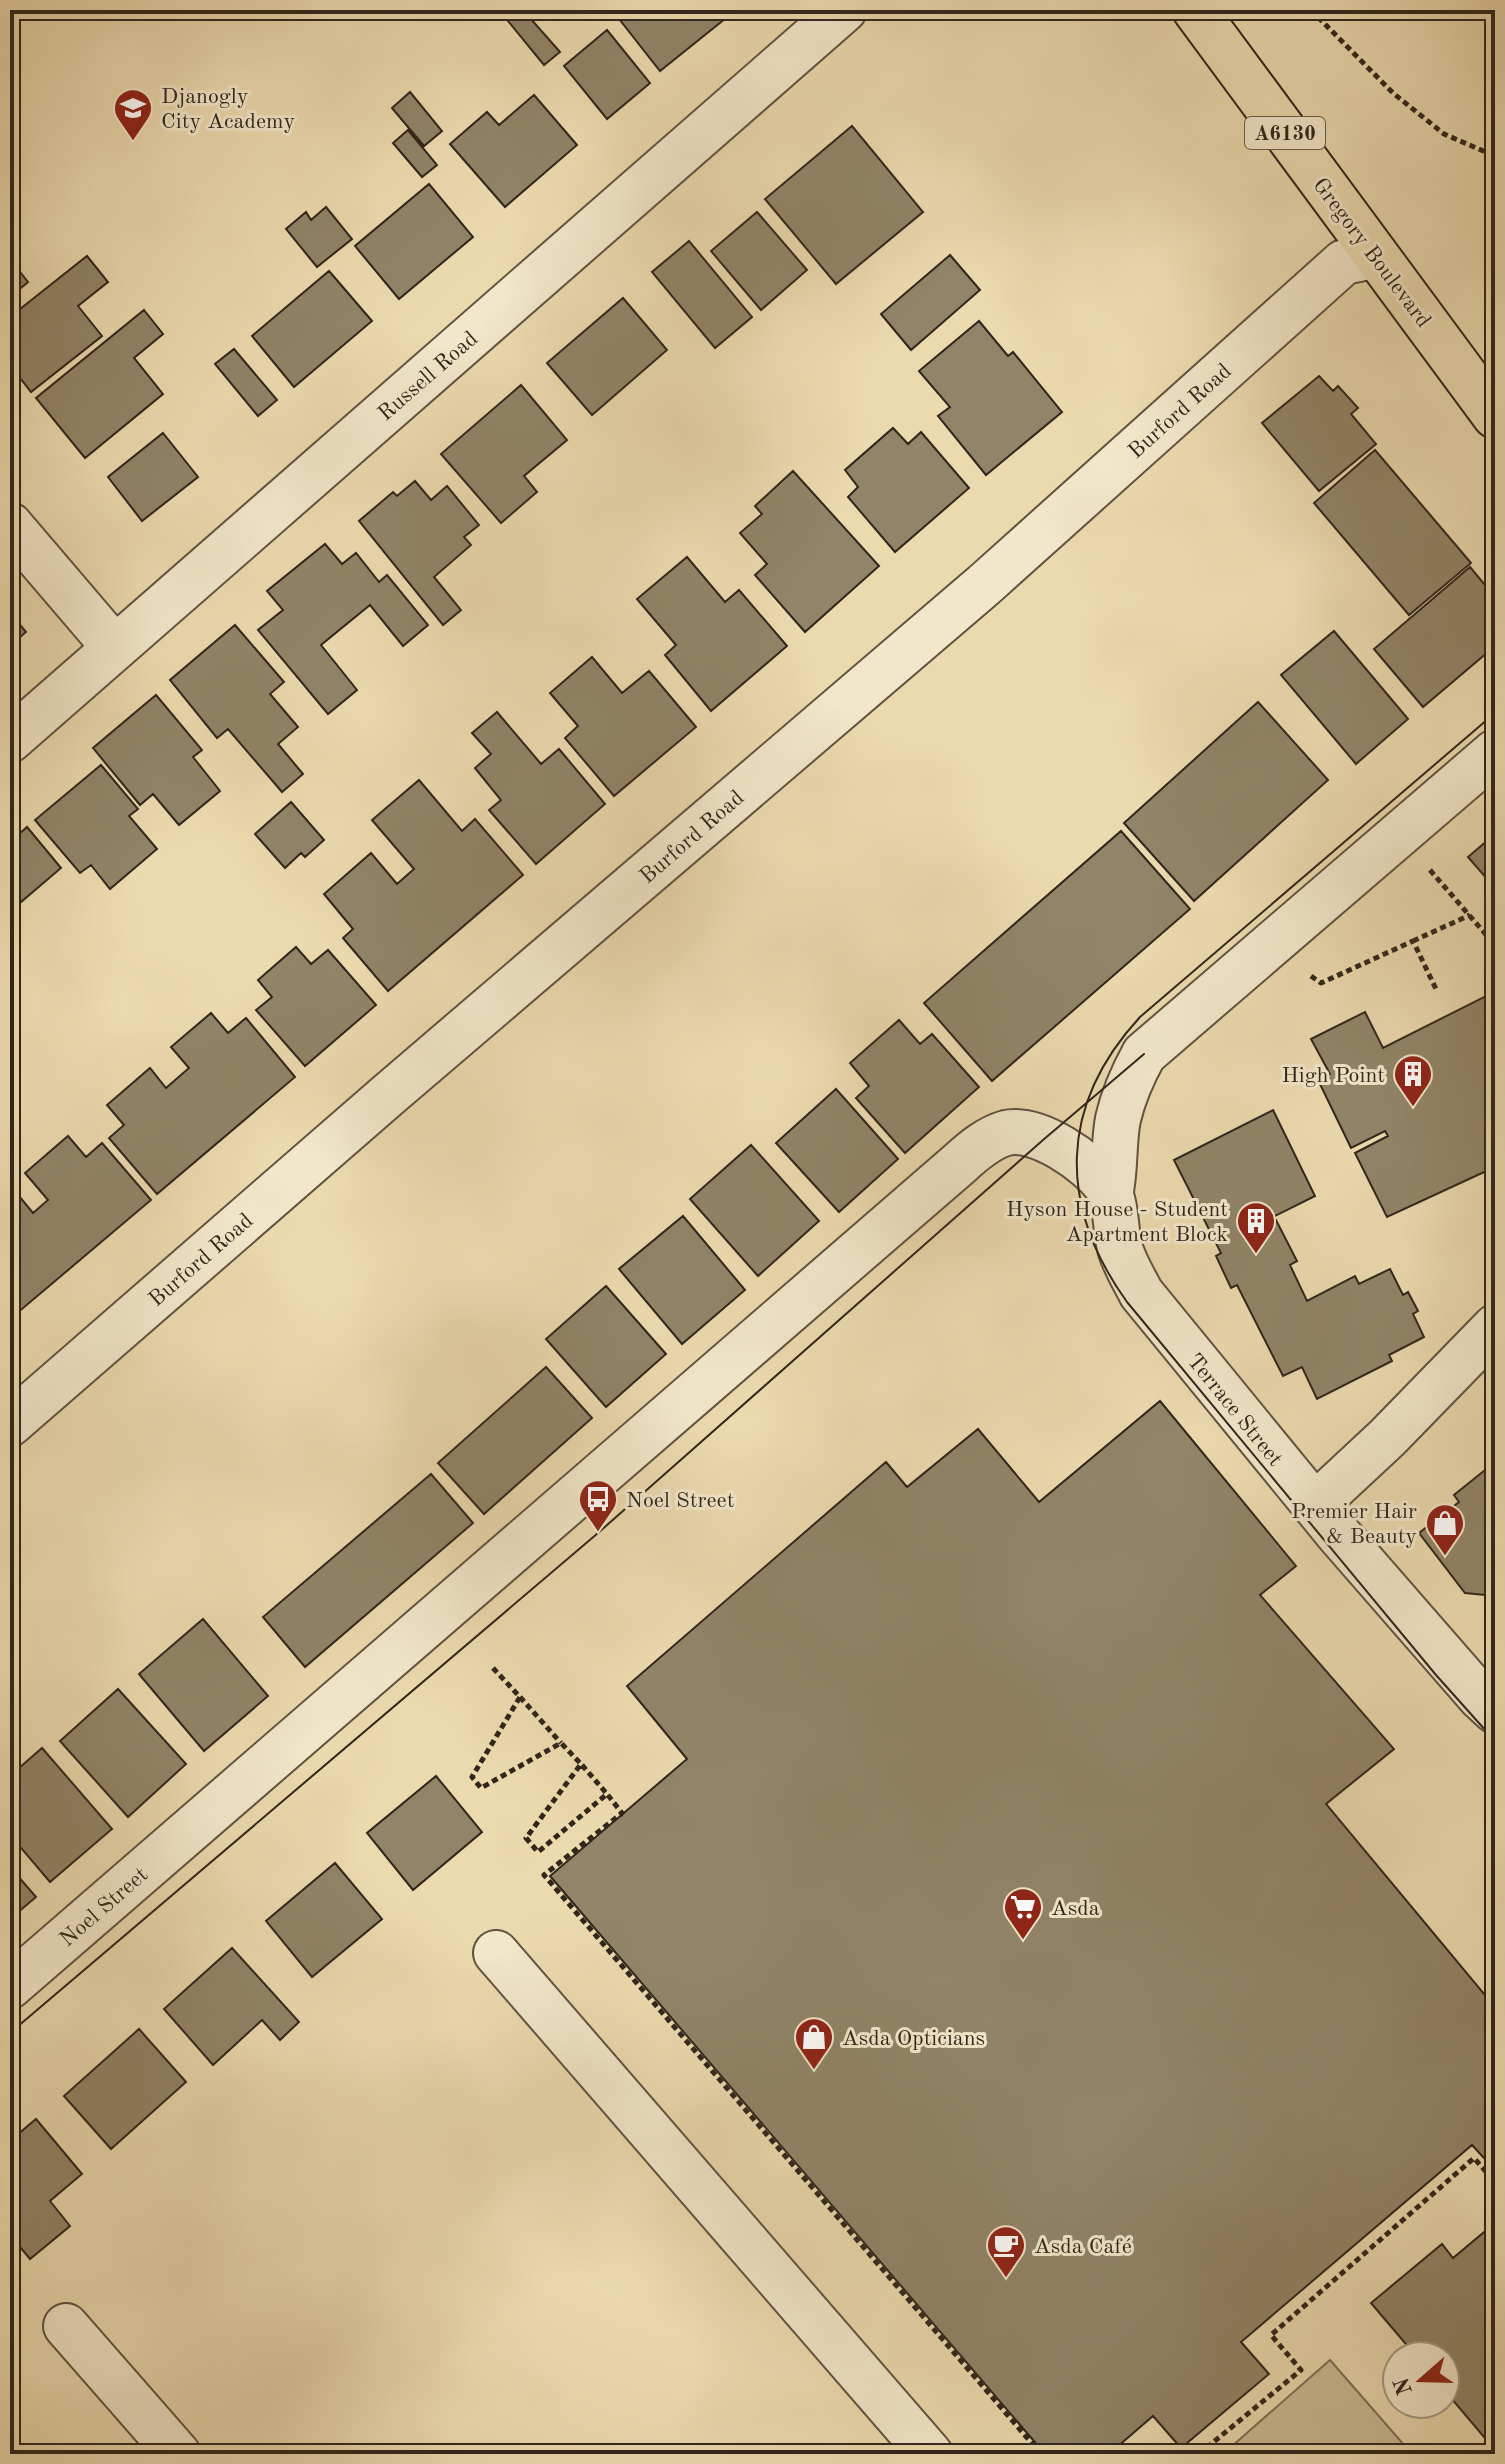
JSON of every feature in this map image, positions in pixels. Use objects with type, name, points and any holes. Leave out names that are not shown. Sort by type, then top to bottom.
[{"type":"main road","name":"Gregory Boulevard","points":[[1195,10],[1495,416]]},
{"type":"street","name":"Russell Road","points":[[10,740],[844,10]]},
{"type":"street","name":"Burford Road","points":[[11,1421],[984,585],[1344,262],[1374,256]]},
{"type":"street","points":[[10,525],[115,648]]},
{"type":"street","points":[[1398,834],[1495,752]]},
{"type":"street","name":"Terrace Street","points":[[1398,834],[1144,1054],[1118,1119],[1110,1195],[1120,1251],[1141,1293],[1315,1505],[1442,1654],[1495,1711]]},
{"type":"street","name":"Noel Street","points":[[10,1986],[981,1146],[1007,1133],[1021,1133],[1065,1148],[1106,1186],[1110,1195]]},
{"type":"street","points":[[1315,1505],[1387,1438],[1495,1327]]},
{"type":"street","points":[[496,1953],[930,2454]]},
{"type":"street","points":[[66,2326],[178,2454]]},
{"type":"path","points":[[1311,10],[1393,93],[1444,134],[1495,156]]},
{"type":"path","points":[[1398,834],[1495,945]]},
{"type":"path","points":[[1352,971],[1470,915]]},
{"type":"path","points":[[1413,941],[1436,989]]},
{"type":"path","points":[[493,1668],[622,1813],[544,1875],[1041,2454]]},
{"type":"path","points":[[520,1697],[472,1777],[481,1788],[561,1743]]},
{"type":"path","points":[[581,1764],[526,1838],[538,1852],[607,1794]]},
{"type":"path","points":[[1199,2454],[1301,2370],[1271,2335],[1474,2158],[1495,2182]]},
{"type":"shaded area","points":[[1330,2360],[1412,2454],[1223,2454]]},
{"type":"building","points":[[499,10],[523,10],[560,52],[544,65]]},
{"type":"building","points":[[623,10],[736,10],[660,71],[616,15]]},
{"type":"building","points":[[607,30],[650,83],[607,119],[564,66]]},
{"type":"building","points":[[410,92],[442,131],[424,146],[392,108]]},
{"type":"building","points":[[534,95],[577,145],[505,207],[450,144],[487,112],[499,125]]},
{"type":"building","points":[[852,126],[923,212],[836,284],[765,199]]},
{"type":"building","points":[[408,130],[437,165],[422,177],[393,143]]},
{"type":"building","points":[[429,184],[473,237],[399,299],[355,246]]},
{"type":"building","points":[[326,207],[352,239],[317,267],[286,229],[306,212],[311,220]]},
{"type":"building","points":[[757,212],[807,270],[761,310],[711,251]]},
{"type":"building","points":[[689,241],[752,317],[715,348],[652,272]]},
{"type":"building","points":[[950,255],[980,290],[911,350],[881,314]]},
{"type":"building","points":[[87,256],[108,282],[78,306],[102,336],[31,392],[10,365],[10,317]]},
{"type":"building","points":[[10,259],[28,282],[10,297]]},
{"type":"building","points":[[329,271],[372,321],[294,387],[252,336]]},
{"type":"building","points":[[623,298],[667,350],[592,415],[547,363]]},
{"type":"building","points":[[144,310],[163,334],[134,358],[163,394],[85,458],[36,398]]},
{"type":"building","points":[[979,321],[1008,356],[1013,352],[1062,412],[986,475],[938,416],[950,407],[919,371]]},
{"type":"building","points":[[234,349],[277,400],[258,416],[215,364]]},
{"type":"building","points":[[1319,376],[1333,391],[1338,386],[1358,408],[1351,414],[1376,444],[1319,491],[1262,423]]},
{"type":"building","points":[[521,385],[567,440],[524,476],[537,492],[501,523],[441,454]]},
{"type":"building","points":[[893,428],[908,444],[921,432],[969,488],[895,552],[848,497],[858,487],[845,470]]},
{"type":"building","points":[[163,433],[198,477],[142,521],[108,477]]},
{"type":"building","points":[[1375,450],[1471,563],[1409,615],[1314,503]]},
{"type":"building","points":[[793,471],[879,566],[805,632],[755,575],[767,564],[740,533],[762,514],[755,506]]},
{"type":"building","points":[[415,481],[431,500],[447,486],[479,525],[464,537],[471,545],[434,577],[461,610],[443,625],[359,521],[393,492],[397,496]]},
{"type":"building","points":[[325,544],[342,564],[356,553],[379,582],[387,575],[428,625],[403,646],[370,605],[321,645],[357,690],[328,714],[258,630],[283,610],[267,591]]},
{"type":"building","points":[[687,557],[725,602],[739,590],[787,646],[711,711],[665,655],[676,645],[637,599]]},
{"type":"building","points":[[1470,567],[1495,597],[1495,646],[1423,707],[1374,649]]},
{"type":"building","points":[[10,613],[26,632],[10,646]]},
{"type":"building","points":[[235,625],[284,682],[270,694],[298,727],[278,744],[303,774],[282,792],[228,729],[217,738],[170,680]]},
{"type":"building","points":[[1334,631],[1408,719],[1356,764],[1281,675]]},
{"type":"building","points":[[592,657],[622,693],[649,671],[696,727],[614,796],[565,738],[578,726],[550,693]]},
{"type":"building","points":[[156,695],[202,750],[193,757],[220,791],[179,825],[153,794],[140,805],[93,748]]},
{"type":"building","points":[[1258,702],[1328,780],[1194,901],[1124,823]]},
{"type":"building","points":[[497,712],[541,764],[559,749],[605,804],[536,864],[489,810],[501,800],[475,768],[491,754],[472,733]]},
{"type":"building","points":[[101,765],[138,809],[129,816],[157,849],[110,889],[91,865],[80,873],[35,820]]},
{"type":"building","points":[[419,780],[462,831],[475,819],[523,875],[388,991],[343,938],[353,929],[324,894],[371,853],[397,884],[414,869],[372,820]]},
{"type":"building","points":[[291,802],[324,840],[305,857],[301,853],[285,868],[255,834]]},
{"type":"building","points":[[27,827],[61,868],[21,902],[10,889],[10,842]]},
{"type":"building","points":[[1121,831],[1190,909],[992,1081],[924,1003]]},
{"type":"building","points":[[1495,834],[1495,888],[1468,857]]},
{"type":"building","points":[[296,947],[311,964],[328,950],[376,1005],[305,1066],[256,1010],[272,997],[258,980]]},
{"type":"building","name":"High Point","points":[[1486,996],[1495,1014],[1495,1079],[1487,1083],[1495,1082],[1495,1167],[1387,1217],[1355,1153],[1388,1136],[1385,1131],[1351,1148],[1318,1080],[1330,1074],[1311,1039],[1365,1012],[1383,1048]]},
{"type":"building","points":[[211,1013],[228,1033],[246,1018],[295,1077],[157,1194],[109,1138],[124,1125],[107,1105],[150,1068],[166,1088],[189,1068],[171,1047]]},
{"type":"building","points":[[899,1020],[920,1044],[932,1034],[979,1087],[905,1153],[856,1098],[869,1086],[850,1063]]},
{"type":"building","points":[[836,1089],[898,1159],[839,1212],[776,1143]]},
{"type":"building","name":"Hyson House - Student Apartment Block","points":[[1273,1110],[1315,1196],[1267,1220],[1269,1223],[1276,1220],[1297,1261],[1290,1265],[1307,1301],[1355,1276],[1359,1284],[1390,1269],[1403,1295],[1408,1292],[1418,1311],[1413,1314],[1424,1337],[1389,1355],[1392,1361],[1317,1399],[1302,1367],[1283,1376],[1237,1285],[1231,1288],[1216,1256],[1221,1253],[1174,1160]]},
{"type":"building","points":[[68,1136],[86,1157],[102,1143],[151,1200],[16,1314],[10,1308],[10,1185],[33,1213],[48,1200],[25,1173]]},
{"type":"building","points":[[751,1145],[819,1221],[758,1276],[690,1199]]},
{"type":"building","points":[[683,1216],[745,1290],[682,1344],[619,1269]]},
{"type":"building","points":[[606,1286],[666,1354],[606,1407],[546,1339]]},
{"type":"building","points":[[546,1367],[592,1418],[484,1514],[438,1463]]},
{"type":"building","name":"Asda","points":[[1160,1401],[1296,1566],[1260,1595],[1394,1749],[1326,1804],[1495,2007],[1495,2170],[1472,2145],[1241,2342],[1269,2374],[1181,2448],[1153,2416],[1109,2454],[1045,2454],[550,1876],[687,1759],[627,1686],[886,1462],[907,1487],[978,1429],[1039,1502]]},
{"type":"building","points":[[1495,1462],[1495,1596],[1465,1593],[1419,1533],[1459,1502],[1454,1495]]},
{"type":"building","points":[[431,1474],[473,1523],[305,1667],[263,1617]]},
{"type":"building","points":[[203,1619],[268,1696],[204,1751],[139,1674]]},
{"type":"building","points":[[118,1689],[186,1764],[128,1817],[60,1741]]},
{"type":"building","points":[[42,1748],[112,1829],[50,1882],[10,1835],[10,1776]]},
{"type":"building","points":[[436,1776],[482,1832],[413,1890],[367,1833]]},
{"type":"building","points":[[335,1863],[382,1919],[312,1977],[266,1921]]},
{"type":"building","points":[[10,1867],[36,1897],[10,1919]]},
{"type":"building","points":[[232,1948],[299,2022],[280,2040],[262,2020],[213,2065],[164,2009]]},
{"type":"building","points":[[139,2029],[186,2082],[111,2149],[64,2096]]},
{"type":"building","points":[[36,2119],[82,2174],[50,2201],[70,2226],[30,2259],[10,2235],[10,2141]]},
{"type":"building","points":[[1495,2223],[1495,2450],[1461,2410],[1461,2340],[1402,2340],[1371,2303],[1442,2244],[1453,2258]]},
{"type":"tram line","points":[[1495,713],[1140,1017],[1113,1051],[1094,1086],[1082,1121],[1077,1157],[1079,1193],[1088,1229],[1104,1266],[1127,1302],[1436,1675],[1495,1741]]},
{"type":"tram line","points":[[10,2033],[598,1533],[1144,1054]]},
{"type":"place","name":"Djanogly City Academy","points":[[133,142]]},
{"type":"place","name":"High Point","points":[[1413,1108]]},
{"type":"place","name":"Hyson House - Student Apartment Block","points":[[1256,1255]]},
{"type":"place","name":"Noel Street","points":[[598,1533]]},
{"type":"place","name":"Premier Hair & Beauty","points":[[1445,1557]]},
{"type":"place","name":"Asda","points":[[1023,1941]]},
{"type":"place","name":"Asda Opticians","points":[[814,2071]]},
{"type":"place","name":"Asda Café","points":[[1006,2279]]}]
